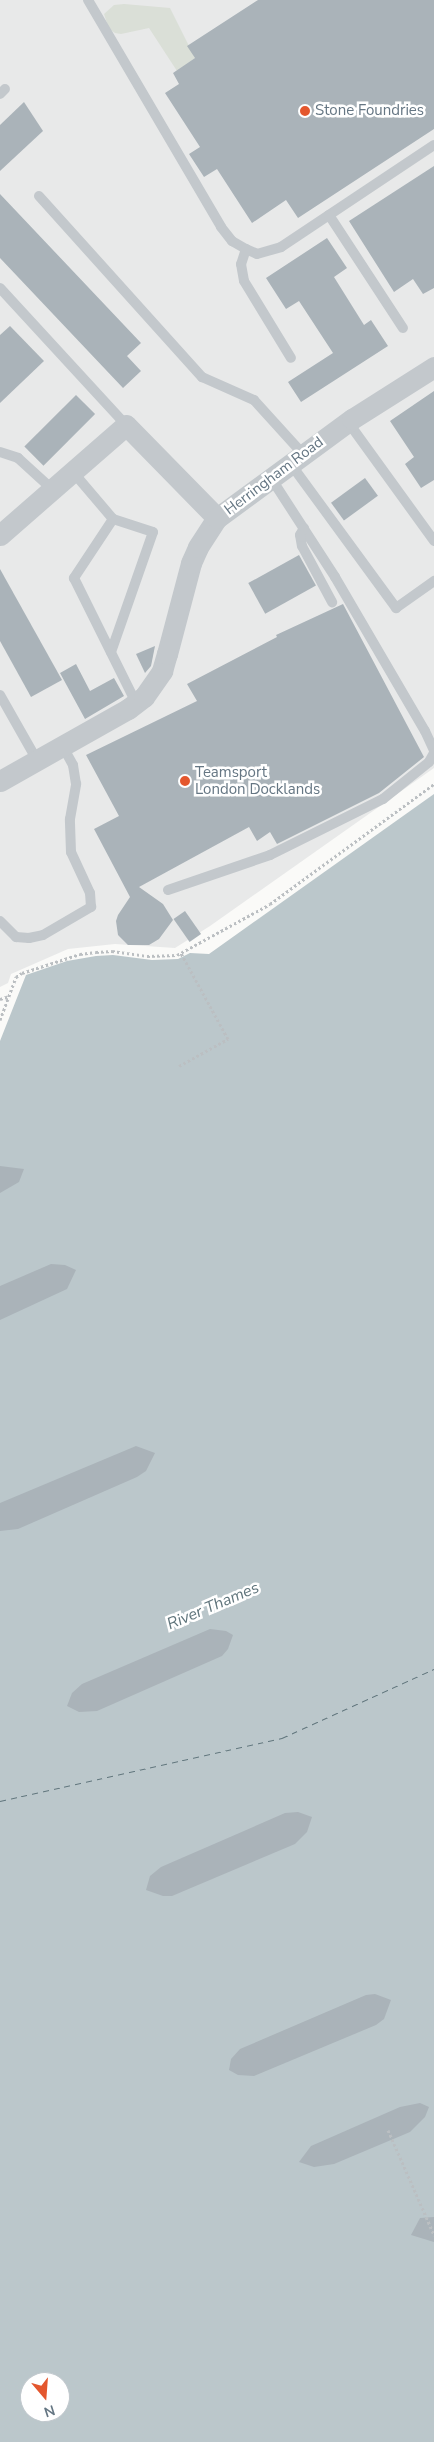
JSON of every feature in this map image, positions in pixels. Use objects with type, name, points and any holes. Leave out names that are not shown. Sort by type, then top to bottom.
[{"type":"street","name":"Herringham Road","points":[[0,781],[144,697],[162,671],[191,563],[198,547],[217,518],[348,422],[434,367]]},
{"type":"street","points":[[0,535],[126,425],[217,518]]},
{"type":"lane","points":[[88,0],[221,227],[232,241],[257,254],[281,247],[434,145]]},
{"type":"lane","points":[[39,196],[202,377],[254,400],[297,458],[396,608],[434,580]]},
{"type":"lane","points":[[329,215],[403,328]]},
{"type":"lane","points":[[246,249],[241,264],[244,281],[291,358]]},
{"type":"lane","points":[[0,288],[126,425]]},
{"type":"lane","points":[[348,422],[434,541]]},
{"type":"lane","points":[[0,452],[18,458],[52,489]]},
{"type":"lane","points":[[73,472],[113,519],[153,532],[111,652]]},
{"type":"lane","points":[[168,890],[270,854],[383,799],[429,762],[434,752],[420,722],[304,528],[271,478]]},
{"type":"lane","points":[[113,519],[74,578],[136,703]]},
{"type":"lane","points":[[304,528],[300,535],[302,546],[332,602]]},
{"type":"lane","points":[[0,694],[37,760]]},
{"type":"lane","points":[[0,921],[16,937],[29,938],[44,935],[91,907],[90,894],[71,852],[70,819],[76,784],[73,765],[62,745]]},
{"type":"path","points":[[0,1020],[16,977],[22,973],[80,954],[112,951],[164,956],[181,953],[270,904],[434,784]]},
{"type":"path","points":[[179,1066],[228,1039],[181,953]]},
{"type":"path","points":[[0,999],[9,996]]},
{"type":"path","points":[[388,2130],[434,2235]]},
{"type":"shaded area","points":[[0,0],[434,0],[434,768],[210,926],[175,948],[115,944],[68,949],[11,974],[8,983],[0,987]]},
{"type":"shaded area","points":[[124,4],[170,8],[195,58],[177,71],[149,28],[121,34],[109,29],[104,14],[114,5]]},
{"type":"water","name":"River Thames","points":[[434,794],[434,2442],[0,2442],[0,1041],[26,975],[67,961],[96,956],[113,955],[152,960],[178,959],[190,953],[209,954]]},
{"type":"building","name":"Stone Foundries","points":[[258,0],[434,0],[434,129],[298,218],[286,200],[252,223],[217,169],[204,177],[189,154],[200,147],[165,93],[179,84],[173,73],[195,58],[187,46]]},
{"type":"building","points":[[24,102],[43,131],[0,171],[0,125]]},
{"type":"building","points":[[434,166],[434,288],[423,294],[413,279],[394,292],[349,221]]},
{"type":"building","points":[[0,194],[141,343],[127,356],[141,371],[123,388],[0,258]]},
{"type":"building","points":[[327,238],[347,268],[334,277],[364,325],[371,320],[388,346],[301,402],[288,382],[333,353],[299,301],[286,309],[266,278]]},
{"type":"building","points":[[10,326],[44,361],[0,403],[0,335]]},
{"type":"building","points":[[434,391],[434,480],[421,488],[405,464],[414,457],[390,421]]},
{"type":"building","points":[[76,395],[95,414],[43,466],[24,447]]},
{"type":"building","points":[[365,478],[378,496],[344,520],[331,503]]},
{"type":"building","points":[[299,555],[316,586],[265,614],[248,583]]},
{"type":"building","points":[[0,569],[62,680],[31,697],[0,641]]},
{"type":"building","points":[[343,604],[424,757],[379,793],[277,844],[270,832],[257,841],[249,827],[139,887],[163,904],[173,920],[159,939],[149,945],[128,945],[118,935],[116,921],[130,897],[94,829],[119,816],[86,755],[197,701],[187,684],[277,637],[276,635]]},
{"type":"building","points":[[155,646],[151,666],[145,673],[136,654]]},
{"type":"building","points":[[76,664],[90,691],[114,678],[124,696],[85,719],[60,673]]},
{"type":"building","points":[[185,911],[201,934],[190,942],[174,919]]},
{"type":"building","points":[[0,1166],[24,1169],[19,1182],[0,1193]]},
{"type":"building","points":[[51,1264],[65,1265],[76,1270],[67,1289],[0,1320],[0,1286]]},
{"type":"building","points":[[136,1446],[155,1453],[146,1471],[137,1477],[18,1529],[0,1531],[0,1503]]},
{"type":"building","points":[[210,1629],[226,1631],[233,1635],[228,1649],[222,1656],[97,1711],[79,1712],[67,1706],[72,1693],[82,1684]]},
{"type":"building","points":[[298,1812],[312,1817],[307,1832],[295,1844],[172,1896],[163,1896],[146,1890],[150,1876],[161,1867],[285,1813]]},
{"type":"building","points":[[375,1994],[391,2000],[384,2019],[376,2025],[254,2076],[238,2075],[229,2070],[231,2059],[240,2049],[366,1995]]},
{"type":"building","points":[[420,2103],[429,2107],[425,2117],[410,2132],[334,2164],[314,2167],[299,2162],[311,2146],[400,2107]]},
{"type":"building","points":[[434,2217],[434,2242],[411,2235],[420,2218]]},
{"type":"ferry route","points":[[0,1801],[282,1738],[434,1669]]},
{"type":"place","name":"Stone Foundries","points":[[305,111]]},
{"type":"place","name":"Teamsport London Docklands","points":[[185,781]]}]
